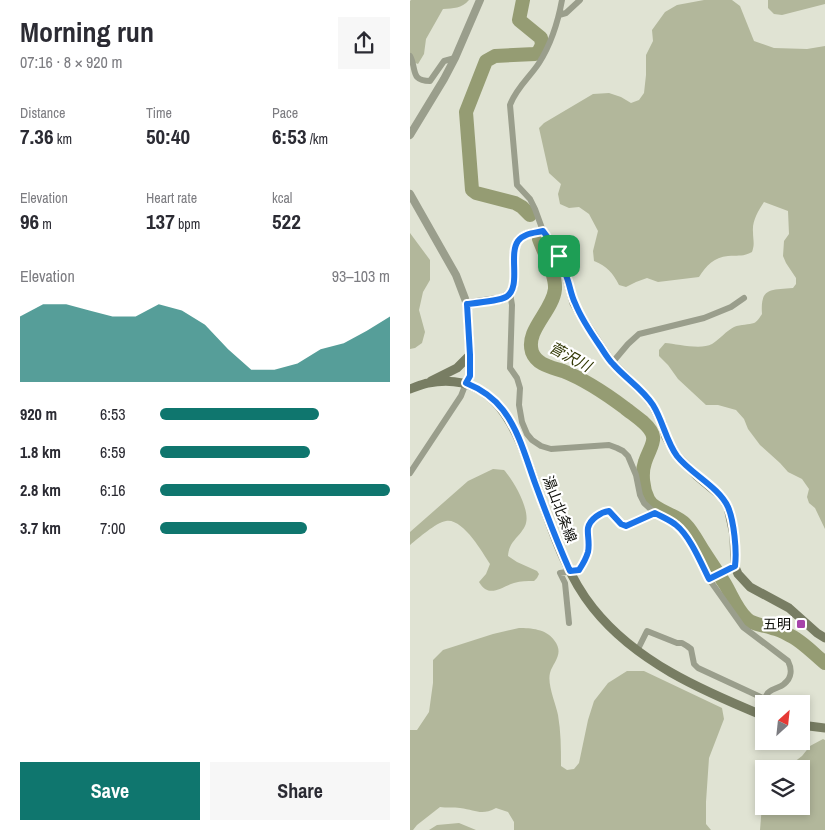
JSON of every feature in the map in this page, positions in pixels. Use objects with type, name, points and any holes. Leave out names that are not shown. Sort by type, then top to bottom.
[{"type":"main road","points":[[466,383],[470,376],[467,304],[506,297],[514,284],[515,250],[518,241],[529,234],[543,231],[559,256],[577,309],[612,363],[652,404],[662,423],[666,437],[677,456],[721,496],[728,508],[734,535],[735,566],[738,574],[750,587],[789,608],[816,633],[825,638]]},
{"type":"main road","name":"湯山北条線","points":[[410,389],[457,368],[470,355]]},
{"type":"main road","name":"湯山北条線","points":[[427,383],[446,381],[466,383],[488,395],[504,411],[519,437],[554,535],[570,571],[593,609],[617,634],[637,651],[682,678],[755,712]]},
{"type":"main road","points":[[810,726],[825,728]]},
{"type":"street","points":[[410,135],[444,79],[480,0]]},
{"type":"street","points":[[543,231],[530,200],[517,185],[510,105],[520,86],[538,64],[552,39],[562,0]]},
{"type":"street","points":[[559,15],[566,13],[580,0]]},
{"type":"street","points":[[410,56],[413,62],[413,72],[418,79],[424,81],[430,81],[444,61],[454,58]]},
{"type":"street","points":[[410,194],[456,275],[467,304]]},
{"type":"street","points":[[510,293],[512,304],[510,368],[517,378],[520,388],[519,404],[522,422],[527,434],[536,443],[551,449],[608,445],[623,451],[628,456],[644,503],[655,513],[676,524],[683,532],[743,627],[788,661],[791,666],[789,680],[768,692],[767,695]]},
{"type":"street","points":[[612,363],[639,334],[704,318],[731,307],[744,298]]},
{"type":"street","points":[[410,474],[461,396],[466,383]]},
{"type":"street","points":[[569,623],[566,583],[560,573],[579,570],[585,560],[589,542],[588,528],[598,515],[609,511],[621,524],[626,526],[655,513]]},
{"type":"street","points":[[711,578],[735,566]]},
{"type":"street","points":[[637,651],[647,631],[677,643],[682,643],[691,649],[694,664],[698,668],[756,695]]},
{"type":"green space","points":[[411,0],[469,0],[460,7],[443,9],[426,39],[424,54],[418,64],[410,61]]},
{"type":"green space","points":[[704,0],[732,0],[740,6],[754,41],[774,48],[807,49],[825,46],[825,529],[815,508],[809,503],[807,497],[809,489],[802,479],[788,472],[760,445],[748,429],[744,419],[736,410],[718,405],[706,405],[678,379],[659,356],[659,350],[665,343],[695,347],[707,346],[734,327],[752,324],[762,314],[765,294],[773,290],[793,288],[796,284],[796,278],[783,256],[784,241],[789,234],[788,211],[764,202],[753,224],[754,244],[752,252],[719,258],[708,266],[699,277],[658,282],[647,278],[626,287],[619,285],[609,270],[594,261],[593,251],[598,231],[589,214],[579,207],[569,208],[560,204],[558,194],[561,184],[549,173],[539,128],[544,123],[593,94],[609,93],[631,103],[639,100],[644,93],[646,55],[653,41],[652,30],[665,12],[677,5]]},
{"type":"green space","points":[[768,0],[825,0],[825,4],[782,15],[774,14],[768,8]]},
{"type":"green space","points":[[410,233],[430,260],[430,280],[423,292],[419,310],[425,332],[422,343],[410,349]]},
{"type":"green space","points":[[493,469],[504,470],[508,475],[521,497],[526,513],[527,520],[525,526],[512,543],[508,556],[537,571],[539,574],[534,581],[517,582],[491,591],[483,587],[479,582],[486,574],[490,564],[477,544],[459,525],[452,521],[442,522],[410,545],[410,532],[468,481]]},
{"type":"green space","points":[[519,628],[543,631],[551,636],[557,645],[558,654],[549,678],[559,721],[561,766],[567,770],[574,769],[579,763],[594,701],[608,683],[627,671],[644,671],[722,708],[724,719],[709,758],[706,824],[711,830],[514,830],[514,822],[508,812],[496,808],[486,812],[478,812],[440,807],[413,830],[410,830],[410,730],[417,730],[429,712],[433,683],[433,660],[443,650]]},
{"type":"green space","points":[[823,739],[825,740],[825,830],[760,830],[761,815],[810,815],[810,760],[797,760],[807,750],[810,750],[810,746]]},
{"type":"green space","points":[[459,823],[476,830],[429,830],[437,825]]},
{"type":"waterway","name":"菅沢川","points":[[523,0],[519,20],[541,38],[542,45],[539,51],[535,54],[495,56],[486,61],[466,112],[472,190],[476,193],[515,203],[530,215]]},
{"type":"waterway","name":"菅沢川","points":[[539,239],[552,270],[555,289],[550,305],[532,336],[531,344],[534,356],[545,365],[580,378],[595,387],[643,422],[652,432],[653,437],[652,446],[645,462],[643,476],[645,491],[651,503],[688,527],[725,584],[737,607],[749,621],[779,630],[794,637],[825,663]]},
{"type":"place","name":"五明","points":[[801,624]]},
{"type":"route","points":[[543,231],[559,256],[574,302],[599,344],[612,363],[652,404],[662,423],[666,437],[677,456],[721,496],[728,508],[734,535],[735,566],[709,579],[688,540],[676,524],[655,513],[626,526],[621,524],[609,511],[598,515],[588,528],[589,542],[585,560],[579,570],[570,571],[554,535],[519,437],[504,411],[495,401],[478,388],[466,383],[470,376],[467,304],[501,299],[510,293],[514,284],[515,250],[518,241],[525,236],[543,231]]}]
